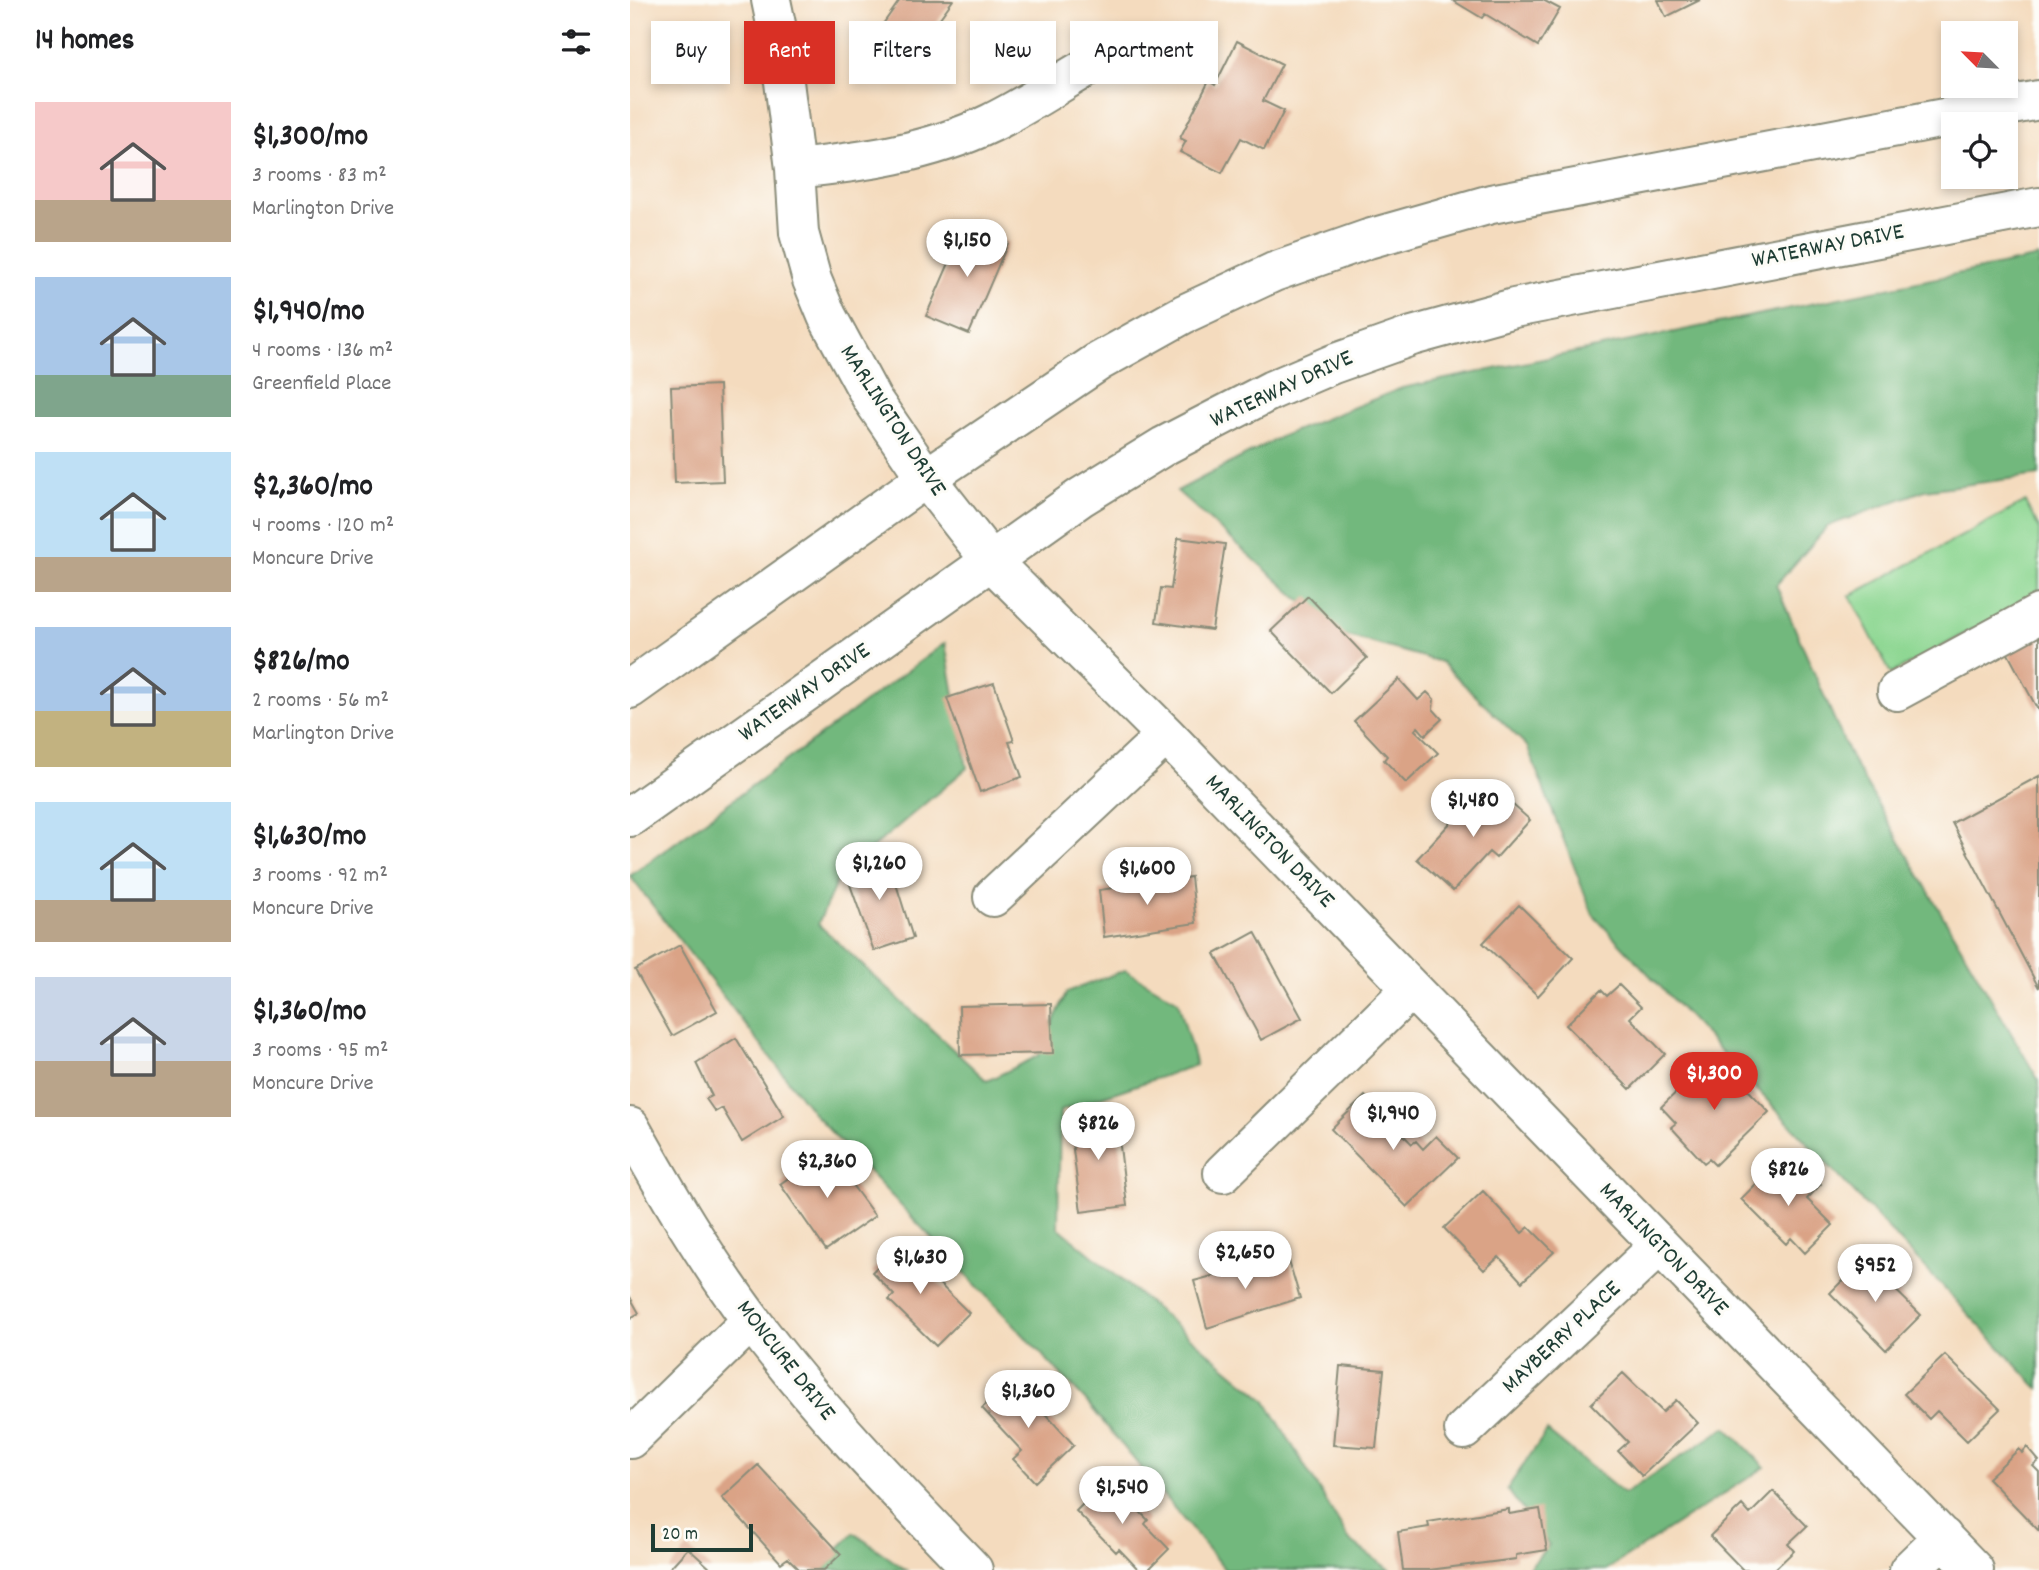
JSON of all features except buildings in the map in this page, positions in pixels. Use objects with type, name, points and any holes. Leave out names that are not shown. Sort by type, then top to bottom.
[{"type":"street","name":"MARLINGTON DRIVE","points":[[771,0],[778,34],[795,169],[800,233],[812,280],[827,316],[872,399],[926,478],[991,561],[1166,735],[1975,1570]]},
{"type":"street","points":[[795,169],[869,161],[932,146],[992,123],[1070,77]]},
{"type":"street","points":[[630,689],[926,478],[1098,362],[1184,314],[1274,272],[1368,239],[1491,204],[2039,100]]},
{"type":"street","name":"WATERWAY DRIVE","points":[[630,817],[1081,497],[1164,446],[1272,390],[1333,364],[1412,336],[1514,308],[2039,207]]},
{"type":"street","points":[[1896,691],[2039,614]]},
{"type":"street","points":[[993,897],[1166,735]]},
{"type":"street","points":[[1223,1173],[1411,989]]},
{"type":"street","name":"MONCURE DRIVE","points":[[630,1127],[731,1293],[751,1321],[848,1439],[973,1570]]},
{"type":"street","name":"MAYBERRY PLACE","points":[[1464,1430],[1659,1245]]},
{"type":"street","points":[[630,1439],[751,1321]]},
{"type":"street","points":[[1909,1570],[1943,1537]]},
{"type":"green space","points":[[2039,257],[2039,475],[1925,490],[1828,526],[1776,585],[1851,758],[2039,1081],[2039,1389],[1593,915],[1527,746],[1441,662],[1337,633],[1177,491],[1282,436],[1402,388]]},
{"type":"green space","points":[[2025,502],[2039,528],[2039,594],[1891,674],[1850,596]]},
{"type":"green space","points":[[945,643],[967,768],[839,876],[818,924],[987,1081],[1038,1056],[1067,992],[1125,970],[1178,1001],[1196,1065],[1060,1111],[1058,1227],[1265,1400],[1350,1541],[1390,1570],[1225,1570],[1086,1401],[815,1115],[630,876]]},
{"type":"green space","points":[[1726,1427],[1765,1467],[1606,1570],[1527,1570],[1549,1545],[1507,1489],[1547,1431],[1624,1494]]},
{"type":"green space","points":[[854,1533],[906,1570],[817,1570]]}]
